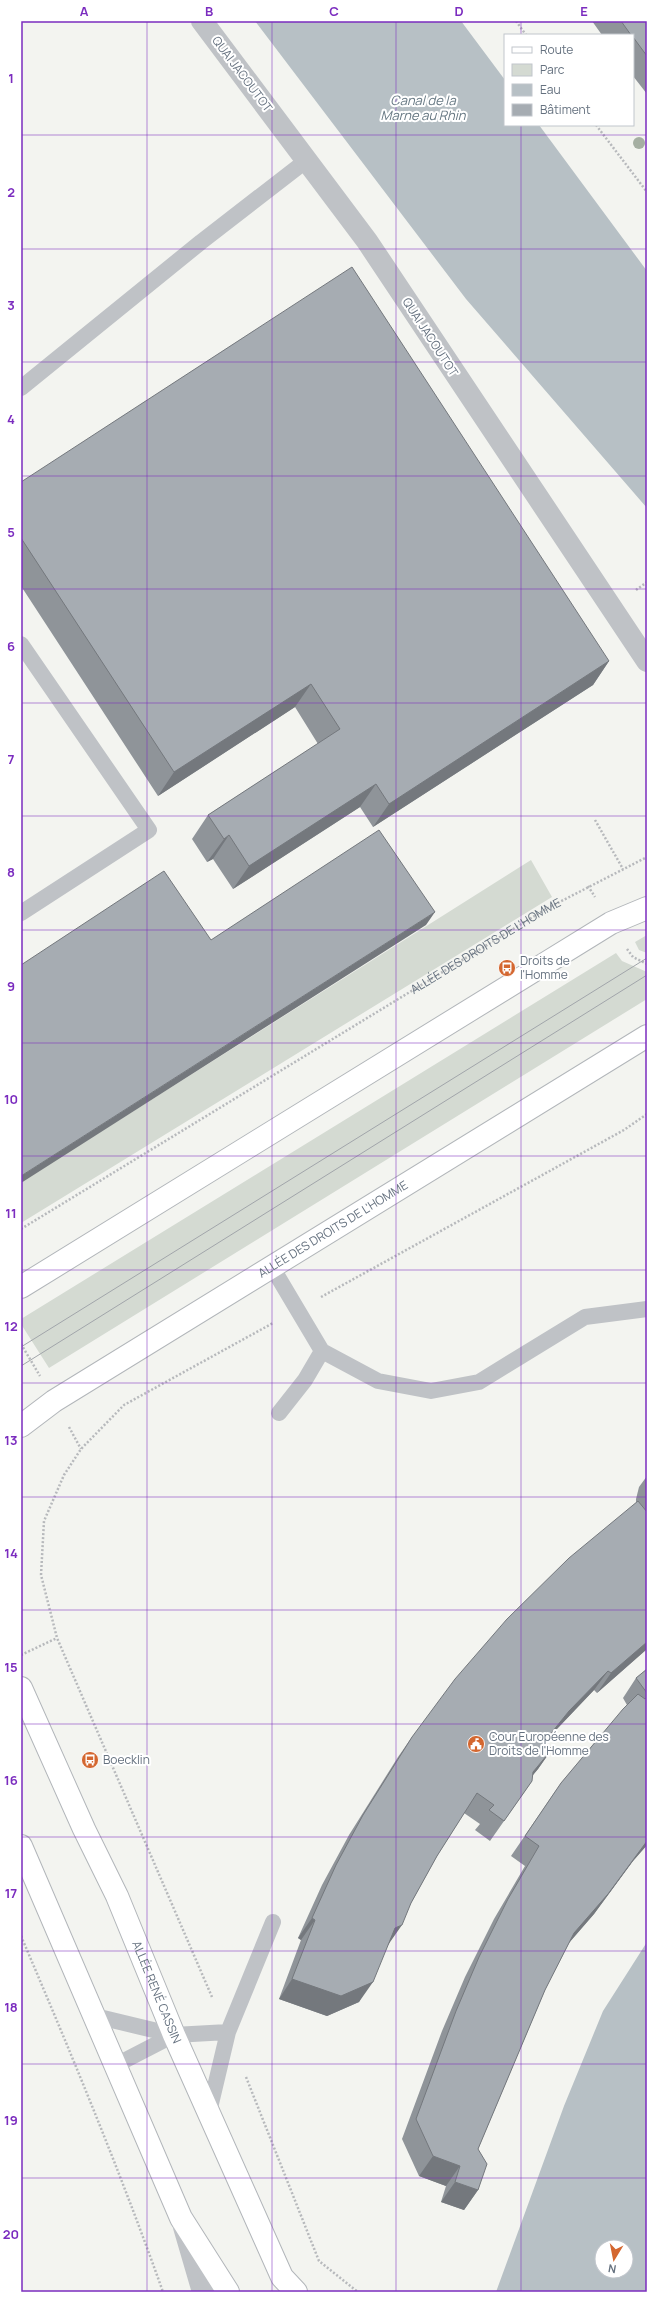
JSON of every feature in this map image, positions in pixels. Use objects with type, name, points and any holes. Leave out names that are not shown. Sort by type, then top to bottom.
[{"type":"main road","points":[[21,1287],[611,923],[647,908]]},
{"type":"main road","name":"ALLÉE DES DROITS DE L'HOMME","points":[[21,1426],[54,1401],[647,1036]]},
{"type":"main road","name":"ALLÉE RENÉ CASSIN","points":[[21,1688],[84,1829],[117,1896],[174,2034],[282,2276],[296,2292]]},
{"type":"main road","points":[[21,1846],[181,2218],[228,2292]]},
{"type":"street","name":"QUAI JACOUTOT","points":[[202,21],[367,242],[647,661]]},
{"type":"street","points":[[181,2218],[203,2292]]},
{"type":"lane","points":[[21,388],[195,247],[307,160]]},
{"type":"lane","points":[[21,644],[149,830],[21,913]]},
{"type":"lane","points":[[272,1267],[322,1352],[378,1381],[431,1391],[479,1382],[585,1317],[647,1309]]},
{"type":"lane","points":[[279,1413],[305,1380],[322,1352]]},
{"type":"lane","points":[[209,2112],[228,2032],[273,1922]]},
{"type":"lane","points":[[95,2016],[174,2034],[228,2032]]},
{"type":"lane","points":[[116,2065],[174,2034]]},
{"type":"path","points":[[516,21],[525,34]]},
{"type":"path","points":[[597,126],[647,192]]},
{"type":"path","points":[[635,591],[647,582]]},
{"type":"path","points":[[595,820],[623,869]]},
{"type":"path","name":"ALLÉE DES DROITS DE L'HOMME","points":[[21,1228],[546,909],[647,857]]},
{"type":"path","points":[[228,2032],[57,1638],[41,1575],[44,1521],[64,1475],[81,1449],[124,1405],[624,1130],[647,1114]]},
{"type":"path","points":[[21,1655],[57,1638]]},
{"type":"path","points":[[21,1936],[82,2078],[163,2292]]},
{"type":"path","points":[[245,2076],[319,2261],[358,2292]]},
{"type":"green space","points":[[531,860],[552,897],[21,1223],[21,1182]]},
{"type":"green space","points":[[647,935],[647,953],[639,950],[635,942]]},
{"type":"green space","points":[[616,953],[622,961],[647,972],[647,999],[49,1368],[21,1324],[21,1319]]},
{"type":"water","name":"Canal de la Marne au Rhin","points":[[255,21],[461,21],[504,79],[504,126],[540,126],[647,271],[647,508],[466,299]]},
{"type":"water","points":[[647,1942],[647,2292],[496,2292],[564,2106],[603,2011]]},
{"type":"building","points":[[621,21],[647,21],[647,56],[634,38],[634,34],[630,34]]},
{"type":"building","points":[[352,267],[609,661],[389,804],[376,784],[249,866],[229,835],[224,839],[208,815],[340,729],[311,684],[174,772],[21,538],[21,482]]},
{"type":"building","points":[[379,830],[435,912],[21,1176],[21,965],[164,871],[211,940]]},
{"type":"building","name":"Cour Européenne des Droits de l'Homme","points":[[638,1501],[647,1512],[647,1642],[611,1673],[608,1671],[569,1711],[544,1742],[552,1749],[533,1772],[532,1781],[504,1821],[489,1810],[494,1805],[477,1793],[437,1856],[411,1903],[402,1925],[395,1928],[373,1982],[341,1996],[292,1979],[315,1920],[312,1918],[336,1865],[363,1815],[412,1737],[455,1679],[507,1619],[569,1558]]},
{"type":"building","points":[[647,1669],[647,1693],[636,1678]]},
{"type":"building","name":"Cour Européenne des Droits de l'Homme","points":[[638,1694],[645,1699],[647,1697],[647,1841],[608,1894],[574,1933],[545,1990],[478,2149],[487,2164],[478,2190],[455,2182],[460,2166],[433,2156],[416,2119],[456,2011],[479,1957],[508,1899],[539,1846],[525,1836],[561,1783],[623,1709]]},
{"type":"tram line","points":[[21,1347],[647,958]]},
{"type":"tram line","points":[[21,1366],[647,975]]},
{"type":"place","name":"Droits de l'Homme","points":[[507,968]]},
{"type":"place","name":"Cour Européenne des Droits de l'Homme","points":[[476,1744]]},
{"type":"place","name":"Boecklin","points":[[90,1760]]}]
